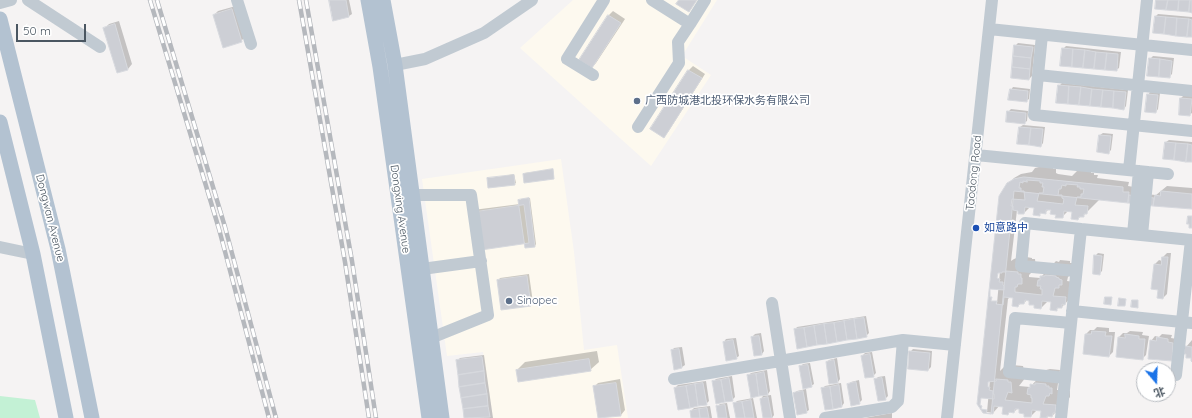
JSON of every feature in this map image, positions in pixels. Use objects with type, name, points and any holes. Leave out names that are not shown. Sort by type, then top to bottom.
[{"type":"main road","name":"Dongxing Avenue","points":[[368,0],[380,67],[429,418]]},
{"type":"main road","name":"Dongxing Avenue","points":[[383,0],[394,65],[442,418]]},
{"type":"main road","name":"Dongwan Avenue","points":[[0,19],[58,249],[92,418]]},
{"type":"main road","points":[[0,122],[33,254],[66,418]]},
{"type":"street","points":[[0,3],[11,0]]},
{"type":"street","points":[[28,0],[100,47]]},
{"type":"street","points":[[237,0],[251,44]]},
{"type":"street","points":[[394,65],[425,59],[484,33],[532,0]]},
{"type":"street","points":[[593,75],[567,59],[604,0]]},
{"type":"street","points":[[652,0],[666,4],[690,24]]},
{"type":"street","points":[[638,127],[679,63],[678,42],[705,0]]},
{"type":"street","name":"Taodong Road","points":[[947,418],[992,0]]},
{"type":"street","points":[[1137,234],[1139,171],[1134,125],[1147,0]]},
{"type":"street","points":[[989,29],[1192,50]]},
{"type":"street","points":[[1042,34],[1034,115],[1192,131]]},
{"type":"street","points":[[1038,75],[1192,91]]},
{"type":"street","points":[[976,155],[1168,174]]},
{"type":"street","points":[[412,195],[471,195],[481,261],[488,315],[431,338]]},
{"type":"street","points":[[1076,271],[1021,266],[1025,223],[1137,234],[1191,237],[1187,322],[1176,375]]},
{"type":"street","points":[[1061,418],[1081,228]]},
{"type":"street","points":[[0,247],[33,254]]},
{"type":"street","points":[[422,269],[481,261]]},
{"type":"street","points":[[772,303],[790,418]]},
{"type":"street","points":[[1072,311],[1187,322]]},
{"type":"street","points":[[1065,378],[1009,372],[1015,318],[1071,323]]},
{"type":"street","points":[[825,418],[892,407],[898,401],[903,340]]},
{"type":"street","points":[[674,379],[903,340],[955,345]]},
{"type":"shaded area","name":"广西防城港北投环保水务有限公司","points":[[573,0],[717,0],[682,56],[711,75],[651,166],[520,48]]},
{"type":"shaded area","name":"Sinopec","points":[[561,159],[574,252],[584,350],[617,345],[628,418],[493,418],[483,352],[447,356],[422,179]]},
{"type":"green space","points":[[0,396],[35,400],[40,418],[0,418]]},
{"type":"building","points":[[329,0],[346,0],[349,17],[333,21]]},
{"type":"building","points":[[679,0],[697,0],[689,12],[676,4]]},
{"type":"building","points":[[1156,0],[1168,0],[1166,10],[1155,9]]},
{"type":"building","points":[[1168,0],[1179,0],[1178,11],[1166,10]]},
{"type":"building","points":[[1179,0],[1190,0],[1189,12],[1178,11]]},
{"type":"building","points":[[1190,0],[1192,0],[1192,13],[1189,12]]},
{"type":"building","points":[[232,9],[242,42],[223,48],[213,15]]},
{"type":"building","points":[[608,15],[621,23],[592,68],[579,60]]},
{"type":"building","points":[[1155,16],[1166,17],[1164,34],[1153,33]]},
{"type":"building","points":[[1166,17],[1177,18],[1176,36],[1164,34]]},
{"type":"building","points":[[1177,18],[1189,19],[1187,37],[1176,36]]},
{"type":"building","points":[[1189,19],[1192,20],[1192,37],[1187,37]]},
{"type":"building","points":[[115,24],[128,70],[117,73],[103,28]]},
{"type":"building","points":[[1014,45],[1033,47],[1031,58],[1013,56]]},
{"type":"building","points":[[1062,48],[1073,49],[1072,67],[1060,66]]},
{"type":"building","points":[[1073,49],[1085,50],[1083,68],[1072,67]]},
{"type":"building","points":[[1085,50],[1096,52],[1094,69],[1083,68]]},
{"type":"building","points":[[1096,52],[1107,53],[1105,70],[1094,69]]},
{"type":"building","points":[[1107,53],[1118,54],[1117,71],[1105,70]]},
{"type":"building","points":[[1013,56],[1031,58],[1030,69],[1012,67]]},
{"type":"building","points":[[1149,58],[1160,59],[1159,77],[1147,76]]},
{"type":"building","points":[[1160,59],[1172,61],[1170,78],[1159,77]]},
{"type":"building","points":[[1012,67],[1030,69],[1029,80],[1011,78]]},
{"type":"building","points":[[688,70],[702,78],[664,138],[650,129]]},
{"type":"building","points":[[1058,85],[1069,86],[1068,104],[1056,103]]},
{"type":"building","points":[[1069,86],[1081,87],[1079,105],[1068,104]]},
{"type":"building","points":[[1081,87],[1092,89],[1090,106],[1079,105]]},
{"type":"building","points":[[1010,89],[1028,91],[1027,102],[1008,100]]},
{"type":"building","points":[[1092,89],[1103,90],[1101,107],[1090,106]]},
{"type":"building","points":[[1103,90],[1114,91],[1113,108],[1101,107]]},
{"type":"building","points":[[1114,91],[1126,92],[1124,110],[1113,108]]},
{"type":"building","points":[[1147,94],[1158,95],[1156,113],[1145,112]]},
{"type":"building","points":[[1180,98],[1192,99],[1190,116],[1179,115]]},
{"type":"building","points":[[1007,111],[1026,113],[1025,124],[1006,122]]},
{"type":"building","points":[[1019,127],[1031,128],[1029,145],[1017,144]]},
{"type":"building","points":[[1031,128],[1043,129],[1041,147],[1029,145]]},
{"type":"building","points":[[1099,135],[1111,136],[1109,154],[1097,152]]},
{"type":"building","points":[[1165,142],[1176,143],[1174,160],[1163,159]]},
{"type":"building","points":[[1176,143],[1188,144],[1186,162],[1174,160]]},
{"type":"building","points":[[1188,144],[1192,145],[1192,162],[1186,162]]},
{"type":"building","points":[[553,169],[554,179],[524,183],[523,174]]},
{"type":"building","points":[[514,175],[515,185],[488,188],[487,178]]},
{"type":"building","points":[[1024,177],[1123,187],[1123,192],[1129,192],[1128,203],[1014,191],[991,414],[983,413],[977,404],[999,196],[1007,183],[1014,179]]},
{"type":"building","points":[[1027,180],[1040,181],[1040,183],[1043,183],[1043,193],[1039,193],[1037,201],[1063,204],[1064,199],[1062,198],[1062,195],[1058,195],[1059,189],[1061,189],[1062,185],[1078,185],[1077,187],[1080,187],[1080,189],[1084,189],[1081,197],[1077,197],[1075,205],[1088,206],[1087,214],[1084,214],[1084,217],[1079,217],[1078,220],[1071,219],[1072,212],[1064,211],[1063,218],[1055,218],[1056,215],[1050,214],[1051,210],[1046,210],[1046,214],[1040,213],[1040,216],[1033,215],[1034,208],[1025,207],[1024,214],[1018,214],[1018,211],[1013,210],[1013,206],[1011,206],[1012,199],[1025,200],[1024,191],[1021,191],[1021,188],[1019,188],[1020,182],[1027,182]]},
{"type":"building","points":[[1161,191],[1192,194],[1192,209],[1153,206],[1155,195],[1160,196]]},
{"type":"building","points":[[1129,195],[1154,198],[1153,206],[1128,203]]},
{"type":"building","points":[[529,198],[535,247],[525,248],[518,200]]},
{"type":"building","points":[[524,205],[529,243],[474,251],[469,213]]},
{"type":"building","points":[[1188,216],[1192,216],[1192,228],[1189,228],[1189,224],[1187,224]]},
{"type":"building","points":[[1094,255],[1102,256],[1100,275],[1093,274]]},
{"type":"building","points":[[1162,257],[1168,257],[1163,299],[1157,298],[1158,290],[1151,289],[1154,264],[1161,265]]},
{"type":"building","points":[[1006,271],[1018,272],[1018,274],[1021,274],[1022,284],[1018,284],[1017,287],[1015,287],[1015,292],[1042,295],[1042,289],[1040,289],[1041,286],[1037,286],[1040,276],[1056,276],[1062,280],[1062,285],[1059,285],[1059,288],[1055,288],[1053,296],[1066,297],[1065,305],[1062,304],[1062,308],[1057,308],[1057,311],[1050,310],[1051,302],[1042,301],[1041,309],[1034,308],[1034,305],[1029,305],[1029,301],[1025,300],[1024,304],[1019,304],[1018,307],[1012,306],[1013,298],[1004,297],[1003,305],[996,304],[997,301],[991,301],[992,297],[990,297],[990,289],[1004,290],[1003,282],[999,282],[1000,279],[997,278],[998,273]]},
{"type":"building","points":[[527,276],[531,306],[501,310],[497,280]]},
{"type":"building","points":[[1105,297],[1112,297],[1111,305],[1104,304]]},
{"type":"building","points":[[1119,298],[1126,299],[1125,306],[1118,306]]},
{"type":"building","points":[[1132,300],[1138,300],[1138,308],[1131,307]]},
{"type":"building","points":[[864,318],[867,337],[857,339],[854,319]]},
{"type":"building","points":[[854,319],[857,339],[847,340],[844,321]]},
{"type":"building","points":[[844,321],[847,340],[837,342],[834,323]]},
{"type":"building","points":[[834,323],[837,342],[827,344],[824,324]]},
{"type":"building","points":[[824,324],[827,344],[817,345],[814,326]]},
{"type":"building","points":[[814,326],[817,345],[807,347],[804,328]]},
{"type":"building","points":[[804,328],[807,347],[797,349],[794,329]]},
{"type":"building","points":[[1092,331],[1106,332],[1105,336],[1112,336],[1109,357],[1083,354],[1085,334],[1091,334]]},
{"type":"building","points":[[1125,334],[1139,336],[1139,339],[1145,339],[1143,360],[1116,357],[1118,337],[1125,338]]},
{"type":"building","points":[[759,336],[762,355],[754,356],[751,337]]},
{"type":"building","points":[[1157,337],[1168,339],[1168,342],[1173,343],[1172,361],[1148,359],[1150,340],[1156,341]]},
{"type":"building","points":[[733,340],[737,359],[726,361],[723,342]]},
{"type":"building","points":[[1185,346],[1192,347],[1192,362],[1191,358],[1186,358],[1186,354],[1184,354]]},
{"type":"building","points":[[679,349],[682,368],[674,370],[671,350]]},
{"type":"building","points":[[909,351],[930,353],[928,371],[908,369]]},
{"type":"building","points":[[870,354],[874,377],[865,378],[861,356]]},
{"type":"building","points":[[482,357],[484,371],[458,375],[456,360]]},
{"type":"building","points":[[589,359],[591,371],[518,382],[516,370]]},
{"type":"building","points":[[834,360],[838,383],[829,384],[826,362]]},
{"type":"building","points":[[808,365],[812,387],[803,389],[799,366]]},
{"type":"building","points":[[484,371],[485,383],[459,387],[458,375]]},
{"type":"building","points":[[764,372],[768,395],[759,396],[756,374]]},
{"type":"building","points":[[756,374],[759,396],[751,398],[747,375]]},
{"type":"building","points":[[729,378],[733,401],[725,402],[721,380]]},
{"type":"building","points":[[882,378],[886,400],[878,401],[874,379]]},
{"type":"building","points":[[996,379],[1008,380],[1008,382],[1011,382],[1012,393],[1008,392],[1005,400],[1032,403],[1031,395],[1027,394],[1030,384],[1046,384],[1049,388],[1052,388],[1052,394],[1050,393],[1049,396],[1046,396],[1043,404],[1056,405],[1055,413],[1053,413],[1052,417],[1047,416],[1047,418],[1040,418],[1041,411],[1032,410],[1031,417],[1024,417],[1024,414],[1019,413],[1019,409],[1015,409],[1014,413],[1009,412],[1008,415],[1002,414],[1003,407],[994,406],[993,414],[986,413],[987,410],[981,409],[981,398],[994,399],[993,391],[989,390],[990,387],[988,387],[988,382],[996,381]]},
{"type":"building","points":[[721,380],[725,402],[716,404],[712,381]]},
{"type":"building","points":[[856,382],[860,404],[851,406],[847,384]]},
{"type":"building","points":[[485,383],[487,394],[461,398],[459,387]]},
{"type":"building","points":[[616,383],[621,416],[598,418],[593,386]]},
{"type":"building","points":[[703,383],[707,405],[698,406],[695,384]]},
{"type":"building","points":[[695,384],[698,406],[690,408],[686,386]]},
{"type":"building","points":[[839,385],[842,407],[833,409],[830,387]]},
{"type":"building","points":[[686,386],[690,408],[678,410],[674,388]]},
{"type":"building","points":[[830,387],[833,409],[825,410],[821,388]]},
{"type":"building","points":[[803,391],[807,413],[797,415],[793,393]]},
{"type":"building","points":[[487,394],[488,406],[463,409],[461,398]]},
{"type":"building","points":[[768,397],[772,418],[763,418],[760,399]]},
{"type":"building","points":[[751,400],[754,418],[745,418],[742,402]]},
{"type":"building","points":[[742,402],[745,418],[736,418],[733,403]]},
{"type":"building","points":[[725,405],[727,418],[718,418],[716,406]]},
{"type":"building","points":[[488,406],[490,417],[464,418],[463,409]]},
{"type":"building","points":[[707,408],[709,418],[700,418],[699,409]]},
{"type":"building","points":[[699,409],[700,418],[691,418],[690,411]]},
{"type":"railway","points":[[150,0],[219,229],[269,418]]},
{"type":"railway","points":[[157,0],[225,227],[276,418]]},
{"type":"railway","points":[[299,0],[345,262],[369,418]]},
{"type":"railway","points":[[306,0],[352,261],[376,418]]},
{"type":"place","name":"广西防城港北投环保水务有限公司","points":[[637,101]]},
{"type":"place","name":"如意路中","points":[[976,228]]},
{"type":"place","name":"Sinopec","points":[[509,301]]}]
